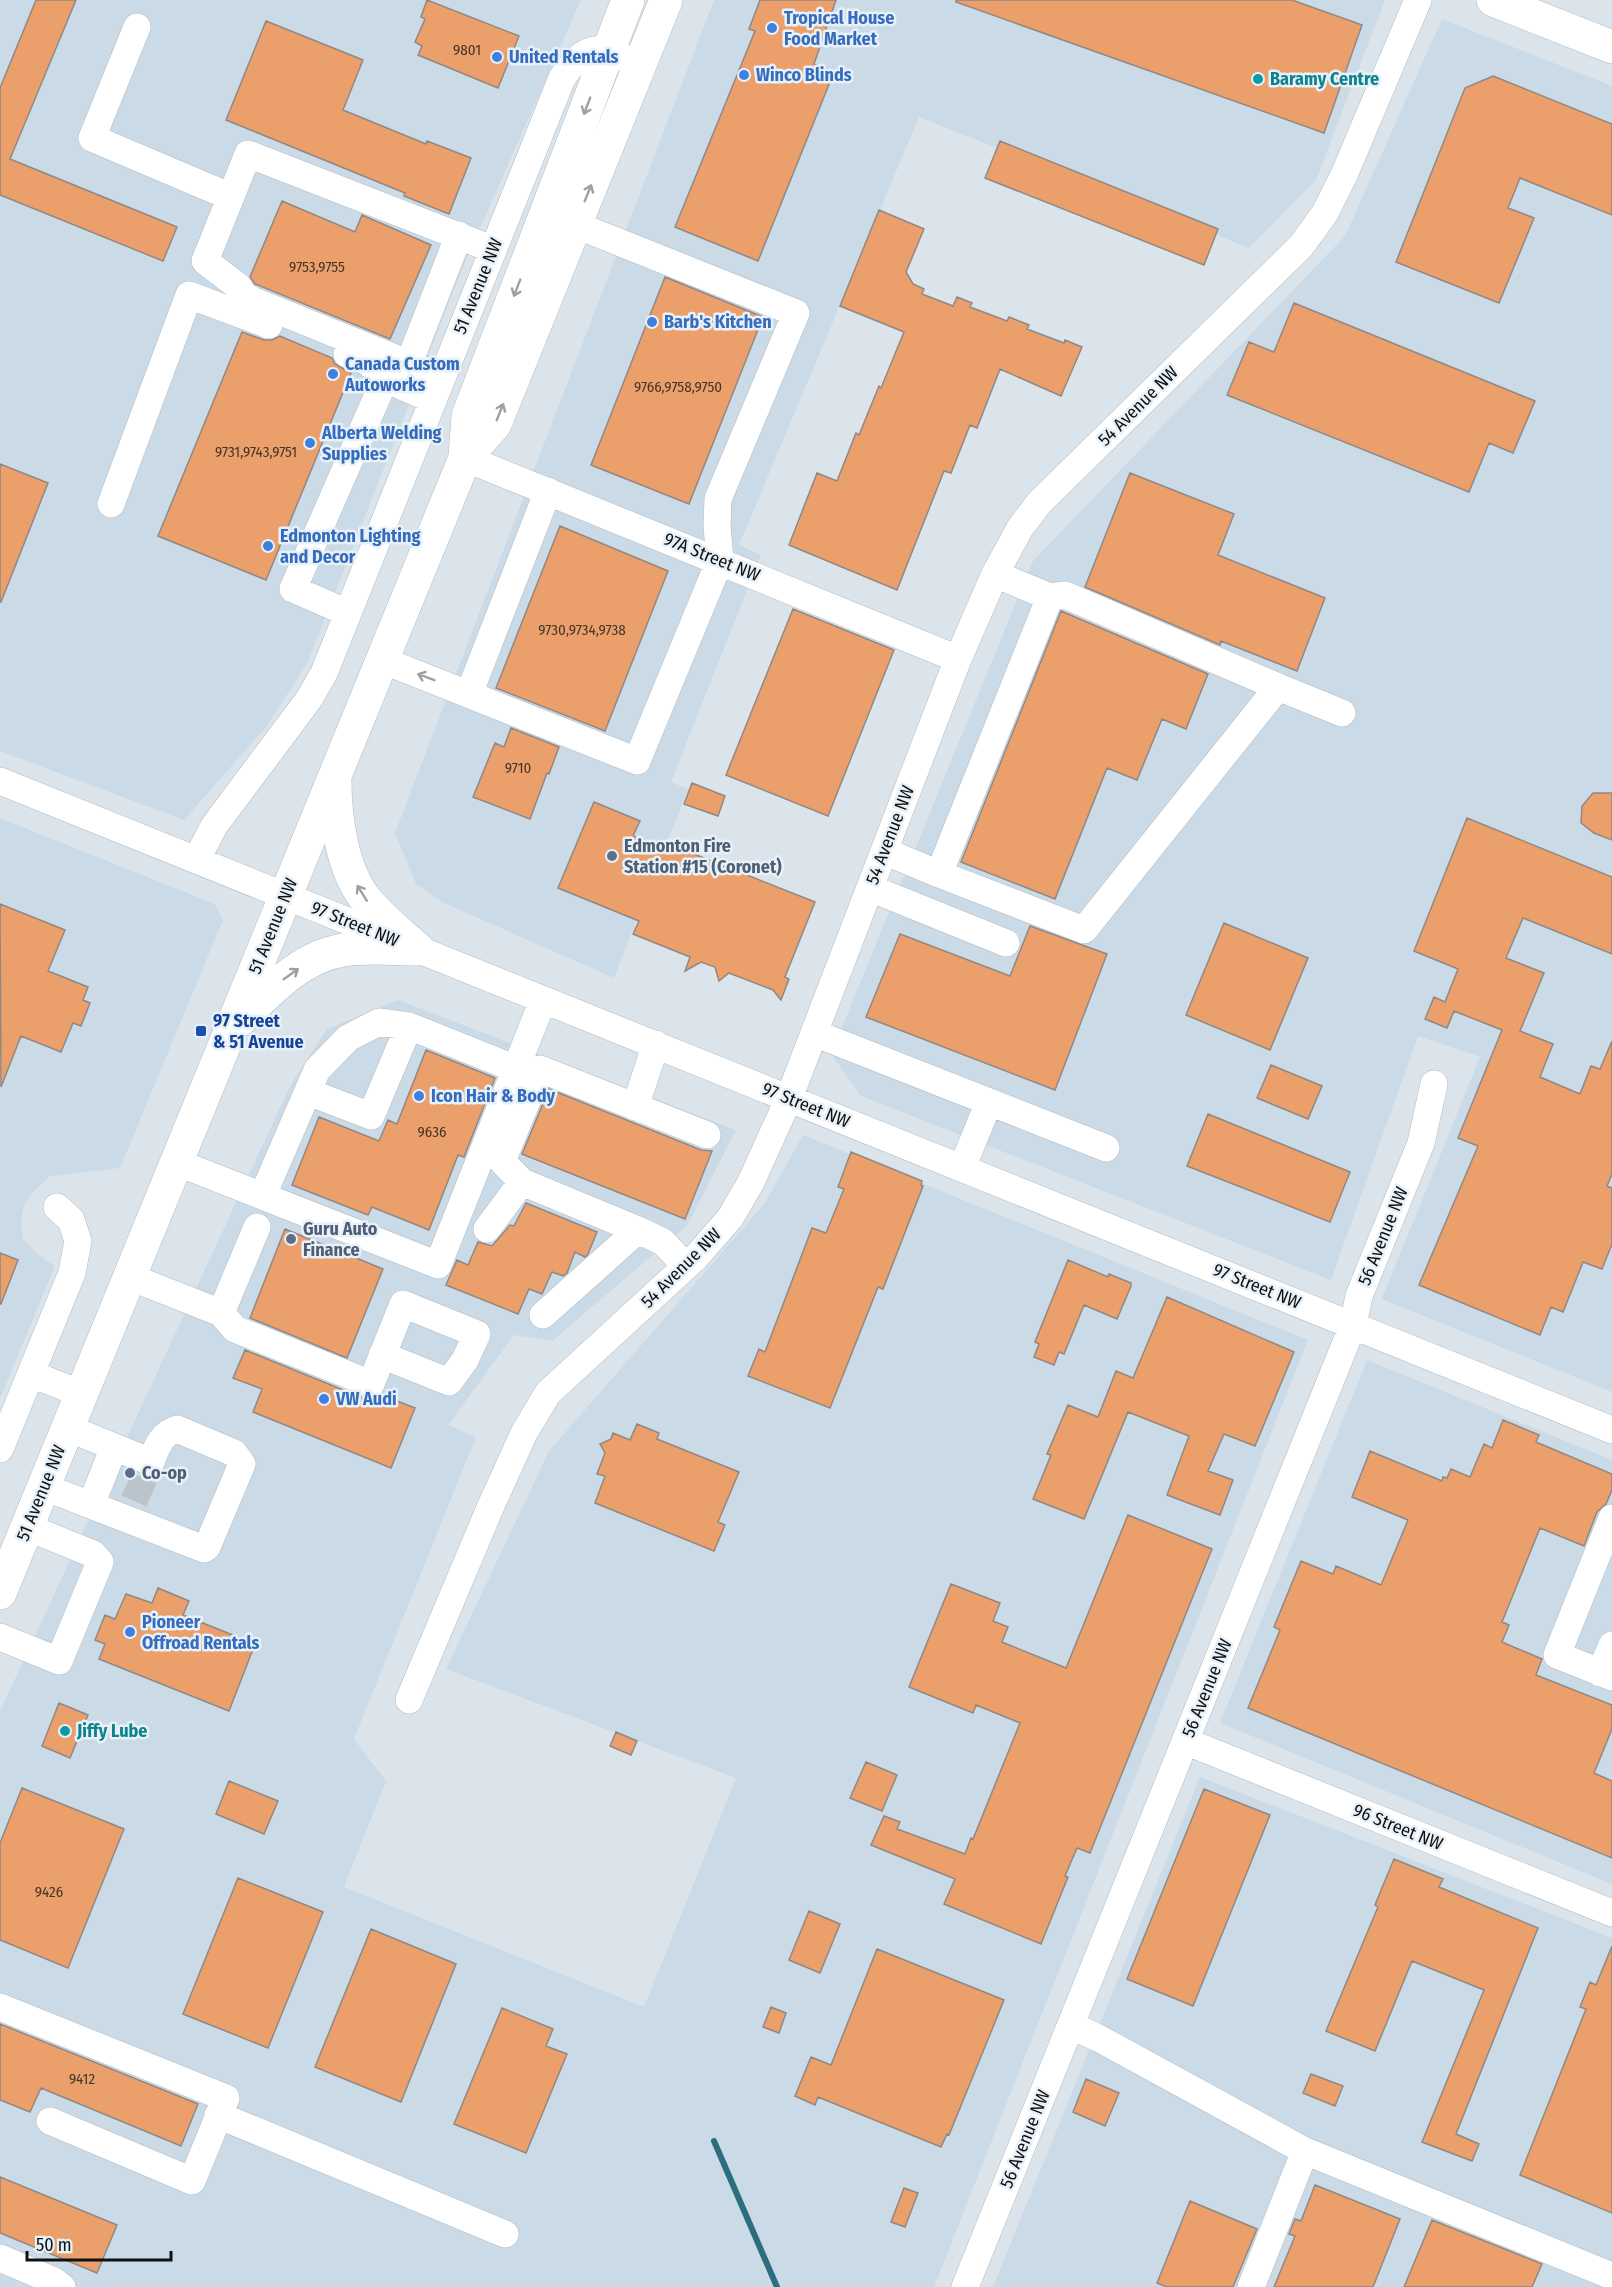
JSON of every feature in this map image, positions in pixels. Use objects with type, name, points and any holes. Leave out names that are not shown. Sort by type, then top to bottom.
[{"type":"main road","name":"51 Avenue NW","points":[[0,1593],[465,458],[495,424],[560,219],[608,51],[628,0]]},
{"type":"main road","name":"51 Avenue NW","points":[[560,219],[640,65],[666,0]]},
{"type":"main road","points":[[1493,0],[1612,47]]},
{"type":"main road","points":[[335,776],[335,802],[341,837],[351,873],[368,903],[418,949]]},
{"type":"main road","points":[[232,1027],[291,972],[316,959],[344,950],[418,949]]},
{"type":"street","name":"54 Avenue NW","points":[[409,1700],[490,1508],[524,1433],[548,1393],[686,1266],[730,1218],[751,1182],[789,1098],[958,659],[995,574],[1020,528],[1039,503],[1306,240],[1325,213],[1344,175],[1418,0]]},
{"type":"street","points":[[137,27],[92,138],[231,197]]},
{"type":"street","name":"51 Avenue NW","points":[[197,859],[214,826],[309,699],[324,673],[562,78],[576,59],[592,50],[608,51]]},
{"type":"street","points":[[608,51],[640,65]]},
{"type":"street","points":[[438,388],[409,363],[254,301],[243,295],[239,287],[205,261],[248,154],[492,249]]},
{"type":"street","points":[[382,660],[638,761],[720,561],[717,526],[718,499],[796,314],[560,219]]},
{"type":"street","points":[[409,363],[459,235]]},
{"type":"street","points":[[111,504],[189,295],[368,362],[385,379],[438,388]]},
{"type":"street","points":[[348,613],[293,589],[385,379]]},
{"type":"street","name":"97A Street NW","points":[[465,458],[958,659]]},
{"type":"street","points":[[469,694],[548,491]]},
{"type":"street","points":[[995,574],[1050,597],[1065,595],[1341,712]]},
{"type":"street","points":[[939,874],[1050,597]]},
{"type":"street","points":[[884,851],[1084,930],[1278,687]]},
{"type":"street","name":"97 Street NW","points":[[0,781],[1612,1430]]},
{"type":"street","points":[[870,888],[1006,943]]},
{"type":"street","points":[[176,1162],[438,1265],[543,1000]]},
{"type":"street","points":[[263,1195],[317,1070],[348,1038],[379,1022],[409,1026],[516,1070]]},
{"type":"street","points":[[308,1092],[371,1116],[409,1026]]},
{"type":"street","points":[[814,1033],[1106,1148]]},
{"type":"street","points":[[635,1107],[656,1044]]},
{"type":"street","points":[[686,1266],[663,1242],[522,1182],[502,1161],[540,1069],[707,1135]]},
{"type":"street","name":"56 Avenue NW","points":[[965,2287],[1353,1325],[1359,1296],[1421,1143],[1434,1084]]},
{"type":"street","points":[[962,1168],[989,1102]]},
{"type":"street","points":[[488,1229],[522,1182]]},
{"type":"street","points":[[1,1443],[72,1273],[78,1241],[71,1220],[57,1207]]},
{"type":"street","points":[[221,1313],[257,1227]]},
{"type":"street","points":[[543,1315],[638,1230]]},
{"type":"street","points":[[130,1277],[221,1313],[235,1329],[371,1384],[382,1355]]},
{"type":"street","points":[[31,1374],[82,1394]]},
{"type":"street","points":[[44,1486],[91,1505],[139,1490],[114,1447],[68,1428]]},
{"type":"street","points":[[91,1505],[114,1447]]},
{"type":"street","points":[[1612,1518],[1557,1655],[1606,1675],[1612,1645]]},
{"type":"street","points":[[0,1637],[59,1660],[100,1562],[93,1554],[27,1527]]},
{"type":"street","name":"96 Street NW","points":[[1185,1741],[1612,1913]]},
{"type":"street","points":[[0,2007],[226,2098],[192,2181],[50,2121]]},
{"type":"street","points":[[1071,2025],[1305,2151],[1597,2277]]},
{"type":"street","points":[[218,2115],[505,2234]]},
{"type":"street","points":[[1251,2287],[1305,2151]]},
{"type":"street","points":[[0,2258],[54,2281],[62,2287]]},
{"type":"shaded area","points":[[0,0],[581,0],[465,262],[307,664],[266,727],[184,820],[0,751]]},
{"type":"shaded area","points":[[714,0],[1385,0],[1316,180],[1249,248],[919,117],[739,545],[761,555],[671,782],[688,789],[614,978],[442,902],[416,884],[395,833]]},
{"type":"shaded area","points":[[1442,19],[1612,86],[1612,1392],[1382,1299],[1480,1057],[1418,1036],[1331,1280],[861,1096],[831,1054],[1033,561],[1345,236]]},
{"type":"shaded area","points":[[0,818],[215,904],[223,920],[120,1168],[50,1176],[24,1205],[21,1221],[23,1239],[37,1254],[55,1266],[0,1399]]},
{"type":"shaded area","points":[[398,1000],[736,1130],[687,1226],[552,1341],[514,1335],[448,1425],[476,1437],[354,1739],[386,1781],[344,1887],[644,2007],[736,1778],[446,1669],[549,1451],[765,1203],[803,1135],[1308,1340],[934,2287],[0,2287],[0,1711],[291,1084],[327,1029]]},
{"type":"shaded area","points":[[1367,1360],[1612,1460],[1612,1884],[1220,1723]]},
{"type":"shaded area","points":[[1200,1777],[1612,1938],[1612,2287],[993,2287]]},
{"type":"building","points":[[36,0],[76,0],[10,159],[177,227],[163,261],[0,195],[0,88]]},
{"type":"building","points":[[427,0],[519,36],[498,88],[418,55],[422,46],[415,42],[425,19],[421,17]]},
{"type":"building","points":[[760,0],[836,0],[814,64],[834,72],[758,261],[675,227],[755,31],[749,29]]},
{"type":"building","name":"Baramy Centre","points":[[956,0],[1292,0],[1362,25],[1324,133],[956,2]]},
{"type":"building","points":[[266,21],[363,60],[343,110],[426,144],[427,141],[471,158],[449,214],[404,196],[405,193],[226,120]]},
{"type":"building","points":[[1493,76],[1612,124],[1612,215],[1520,178],[1508,208],[1534,218],[1499,303],[1396,262],[1465,88]]},
{"type":"building","points":[[1000,141],[1218,229],[1204,265],[985,178]]},
{"type":"building","points":[[282,201],[355,232],[362,215],[431,245],[390,339],[255,284],[250,277]]},
{"type":"building","points":[[879,210],[924,229],[906,272],[913,284],[924,289],[922,294],[953,306],[957,297],[972,303],[970,307],[1007,321],[1009,317],[1029,325],[1027,329],[1082,347],[1061,396],[1000,369],[977,428],[970,425],[951,473],[944,471],[897,590],[789,545],[817,473],[837,481],[856,433],[859,435],[904,332],[840,306]]},
{"type":"building","points":[[665,277],[763,317],[689,504],[591,465]]},
{"type":"building","points":[[1294,303],[1535,401],[1513,453],[1489,443],[1469,492],[1227,395],[1249,342],[1274,352]]},
{"type":"building","points":[[242,332],[264,340],[272,340],[280,336],[332,358],[335,364],[351,373],[266,580],[158,536]]},
{"type":"building","points":[[0,464],[48,483],[1,602],[0,602]]},
{"type":"building","points":[[1130,473],[1234,514],[1218,555],[1325,598],[1297,671],[1221,641],[1220,645],[1085,587]]},
{"type":"building","points":[[560,526],[668,571],[605,731],[496,688]]},
{"type":"building","points":[[793,609],[894,650],[828,816],[726,775]]},
{"type":"building","points":[[1061,611],[1208,674],[1186,729],[1162,719],[1137,780],[1107,768],[1055,899],[961,862]]},
{"type":"building","points":[[511,728],[559,747],[530,819],[473,797],[495,743],[504,747]]},
{"type":"building","points":[[692,783],[725,796],[718,816],[684,804]]},
{"type":"building","points":[[1593,793],[1612,793],[1612,840],[1594,833],[1581,823],[1582,806]]},
{"type":"building","points":[[594,802],[640,821],[633,836],[667,849],[669,844],[815,902],[785,977],[789,979],[781,1000],[773,990],[729,973],[719,981],[715,967],[701,962],[685,971],[690,957],[633,934],[639,921],[558,888]]},
{"type":"building","points":[[1467,818],[1612,877],[1612,954],[1523,918],[1506,958],[1544,973],[1520,1031],[1553,1044],[1540,1077],[1580,1094],[1591,1066],[1600,1069],[1612,1041],[1612,1174],[1607,1186],[1612,1188],[1612,1244],[1602,1269],[1583,1262],[1563,1312],[1551,1307],[1540,1335],[1419,1285],[1478,1146],[1458,1138],[1502,1030],[1454,1011],[1447,1028],[1425,1019],[1434,997],[1445,1002],[1458,969],[1414,951]]},
{"type":"building","points":[[0,904],[65,930],[48,971],[88,987],[83,1000],[90,1003],[81,1026],[73,1023],[61,1052],[21,1036],[1,1087]]},
{"type":"building","points":[[1224,923],[1308,958],[1270,1050],[1186,1015]]},
{"type":"building","points":[[1030,926],[1107,954],[1055,1090],[866,1017],[900,934],[1010,976]]},
{"type":"building","points":[[426,1050],[495,1078],[464,1157],[458,1155],[429,1230],[372,1207],[368,1215],[292,1185],[319,1117],[379,1141],[388,1120],[397,1124]]},
{"type":"building","points":[[1271,1065],[1322,1086],[1308,1119],[1257,1098]]},
{"type":"building","points":[[549,1089],[701,1150],[712,1151],[685,1219],[522,1154]]},
{"type":"building","points":[[1208,1114],[1350,1172],[1330,1222],[1187,1166]]},
{"type":"building","points":[[851,1152],[922,1181],[923,1186],[883,1289],[878,1287],[830,1408],[748,1376],[759,1349],[765,1352],[812,1228],[826,1233],[844,1189],[838,1187]]},
{"type":"building","points":[[526,1203],[597,1232],[588,1254],[585,1257],[575,1252],[567,1273],[563,1276],[552,1272],[542,1294],[529,1289],[518,1314],[446,1285],[457,1260],[468,1265],[478,1242],[492,1246],[510,1225],[514,1226]]},
{"type":"building","points":[[285,1229],[383,1269],[347,1358],[250,1318]]},
{"type":"building","points":[[0,1253],[18,1260],[1,1304],[0,1304]]},
{"type":"building","points":[[1068,1260],[1108,1277],[1109,1274],[1131,1283],[1131,1286],[1117,1319],[1084,1305],[1064,1354],[1059,1352],[1054,1365],[1034,1357],[1039,1344],[1035,1342]]},
{"type":"building","points":[[1167,1297],[1294,1352],[1255,1446],[1224,1434],[1208,1471],[1233,1480],[1220,1515],[1167,1495],[1189,1436],[1128,1412],[1084,1519],[1033,1499],[1051,1455],[1047,1454],[1068,1405],[1098,1417],[1116,1371],[1133,1378]]},
{"type":"building","name":"VW Audi","points":[[245,1350],[365,1399],[374,1399],[382,1395],[415,1408],[391,1468],[253,1412],[262,1389],[233,1378]]},
{"type":"building","points":[[1503,1420],[1539,1435],[1536,1442],[1612,1474],[1612,1490],[1606,1504],[1597,1512],[1584,1546],[1540,1528],[1502,1622],[1509,1625],[1502,1642],[1542,1659],[1536,1675],[1612,1705],[1612,1729],[1594,1773],[1612,1781],[1612,1858],[1248,1708],[1280,1630],[1274,1627],[1301,1561],[1333,1574],[1336,1566],[1381,1585],[1408,1520],[1352,1497],[1370,1451],[1442,1481],[1443,1477],[1447,1478],[1451,1469],[1470,1477],[1484,1444],[1492,1448]]},
{"type":"building","points":[[637,1424],[659,1433],[657,1439],[739,1472],[718,1522],[725,1525],[714,1551],[595,1503],[605,1476],[597,1474],[605,1453],[600,1444],[611,1439],[613,1433],[630,1440]]},
{"type":"building","points":[[1128,1515],[1212,1549],[1090,1853],[1077,1848],[1041,1944],[944,1904],[955,1879],[871,1845],[884,1816],[900,1822],[897,1829],[965,1854],[1020,1723],[976,1705],[973,1713],[909,1687],[951,1584],[1000,1603],[993,1621],[1008,1627],[1002,1642],[1066,1668]]},
{"type":"building","points":[[158,1588],[189,1601],[183,1615],[255,1644],[229,1711],[99,1659],[105,1644],[95,1640],[105,1615],[115,1619],[126,1594],[152,1603]]},
{"type":"building","name":"Jiffy Lube","points":[[59,1703],[88,1715],[70,1758],[42,1746]]},
{"type":"building","points":[[616,1732],[637,1741],[631,1755],[610,1746]]},
{"type":"building","points":[[866,1762],[897,1775],[882,1811],[850,1798]]},
{"type":"building","points":[[229,1781],[278,1801],[264,1834],[216,1814]]},
{"type":"building","points":[[22,1788],[124,1829],[68,1968],[0,1940],[0,1843]]},
{"type":"building","points":[[1204,1789],[1270,1815],[1193,2006],[1127,1979]]},
{"type":"building","points":[[1394,1859],[1443,1879],[1439,1887],[1538,1928],[1456,2134],[1479,2144],[1472,2161],[1422,2142],[1484,1990],[1412,1961],[1375,2051],[1326,2031],[1378,1907],[1375,1905]]},
{"type":"building","points":[[238,1878],[323,1912],[268,2048],[183,2014]]},
{"type":"building","points":[[809,1911],[840,1924],[820,1973],[789,1960]]},
{"type":"building","points":[[371,1929],[456,1964],[401,2102],[315,2067]]},
{"type":"building","points":[[1612,1946],[1612,2213],[1520,2175],[1586,2009],[1580,2007],[1590,1982],[1596,1985]]},
{"type":"building","points":[[877,1949],[1004,2000],[949,2135],[947,2134],[941,2147],[818,2097],[815,2105],[795,2096],[811,2057],[831,2065]]},
{"type":"building","points":[[771,2007],[786,2013],[779,2033],[763,2027]]},
{"type":"building","points":[[502,2008],[553,2029],[546,2046],[567,2054],[526,2153],[454,2124]]},
{"type":"building","points":[[0,2024],[198,2104],[181,2146],[41,2088],[30,2112],[0,2100]]},
{"type":"building","points":[[1311,2074],[1343,2086],[1335,2106],[1303,2093]]},
{"type":"building","points":[[1086,2079],[1119,2093],[1105,2126],[1073,2112]]},
{"type":"building","points":[[0,2177],[117,2225],[97,2273],[0,2233]]},
{"type":"building","points":[[1315,2185],[1400,2219],[1373,2287],[1274,2287],[1295,2236],[1289,2234],[1295,2219],[1301,2221]]},
{"type":"building","points":[[904,2188],[918,2193],[905,2227],[891,2222]]},
{"type":"building","points":[[1190,2201],[1257,2229],[1233,2287],[1167,2287],[1157,2283]]},
{"type":"building","points":[[1432,2220],[1542,2264],[1532,2287],[1404,2287]]},
{"type":"waterway","points":[[714,2141],[777,2287]]},
{"type":"tunnel","points":[[134,1501],[144,1478]]},
{"type":"place","name":"Tropical House Food Market","points":[[772,28]]},
{"type":"place","name":"United Rentals","points":[[497,57]]},
{"type":"place","name":"Winco Blinds","points":[[744,75]]},
{"type":"place","name":"Baramy Centre","points":[[1258,79]]},
{"type":"place","name":"Barb's Kitchen","points":[[652,322]]},
{"type":"place","name":"Canada Custom Autoworks","points":[[333,374]]},
{"type":"place","name":"Alberta Welding Supplies","points":[[310,443]]},
{"type":"place","name":"Edmonton Lighting and Decor","points":[[268,546]]},
{"type":"place","name":"Edmonton Fire Station #15 (Coronet)","points":[[612,856]]},
{"type":"place","name":"97 Street & 51 Avenue","points":[[201,1031]]},
{"type":"place","name":"Icon Hair & Body","points":[[419,1096]]},
{"type":"place","name":"Guru Auto Finance","points":[[291,1239]]},
{"type":"place","name":"VW Audi","points":[[324,1399]]},
{"type":"place","name":"Co-op","points":[[130,1473]]},
{"type":"place","name":"Pioneer Offroad Rentals","points":[[130,1632]]},
{"type":"place","name":"Jiffy Lube","points":[[65,1731]]}]
